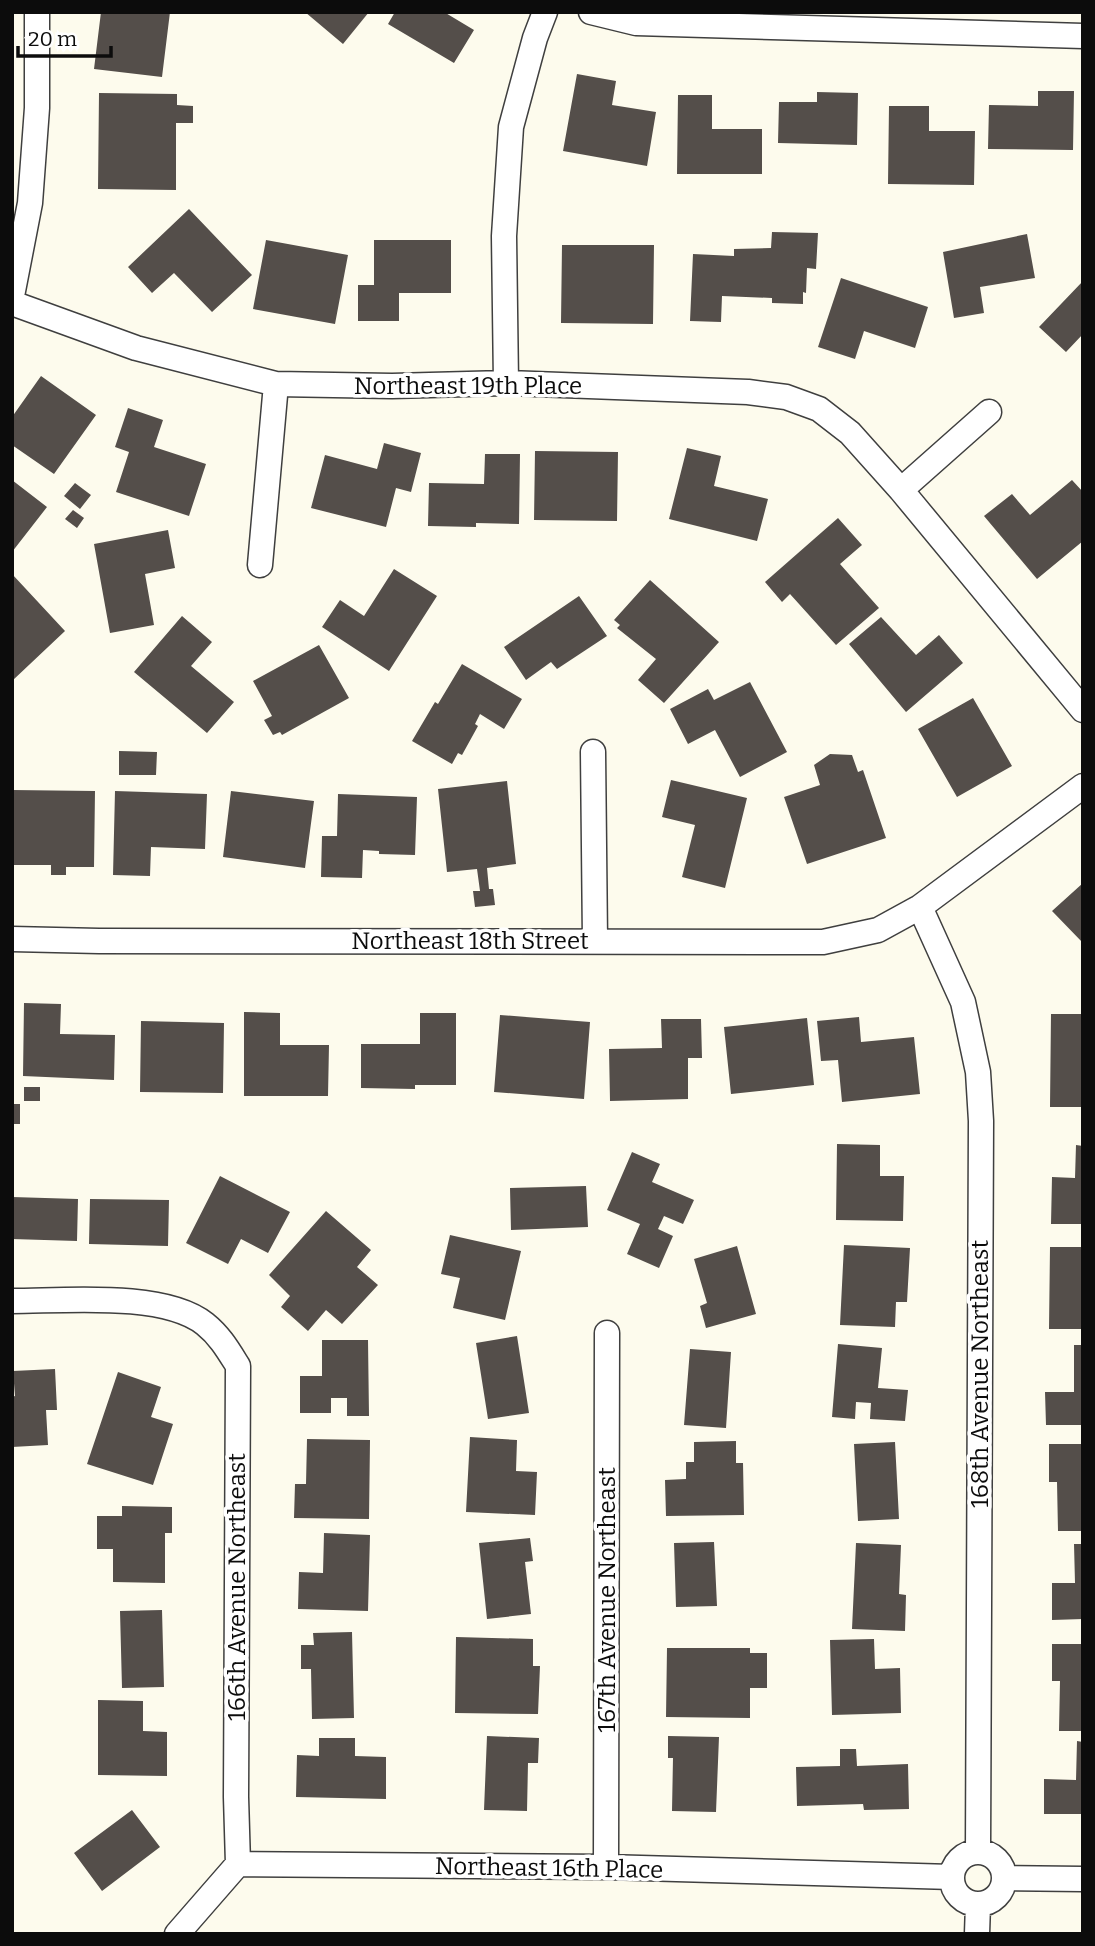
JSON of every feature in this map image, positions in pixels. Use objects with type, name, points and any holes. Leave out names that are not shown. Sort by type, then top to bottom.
[{"type":"street","points":[[12,296],[30,203],[37,108],[37,12]]},
{"type":"street","points":[[506,383],[504,236],[511,127],[535,38],[545,12]]},
{"type":"street","points":[[591,12],[636,23],[748,20],[1083,36]]},
{"type":"street","name":"Northeast 19th Place","points":[[12,303],[136,348],[276,384],[391,386],[506,383],[748,392],[786,397],[818,410],[850,433],[901,489]]},
{"type":"street","points":[[260,565],[276,384]]},
{"type":"street","points":[[989,412],[901,489],[1083,710]]},
{"type":"street","points":[[593,752],[595,941]]},
{"type":"street","points":[[920,907],[1083,786]]},
{"type":"street","name":"Northeast 18th Street","points":[[12,939],[99,942],[823,942],[878,930],[920,907]]},
{"type":"street","name":"168th Avenue Northeast","points":[[920,907],[963,1002],[978,1072],[981,1121],[978,1852]]},
{"type":"street","name":"166th Avenue Northeast","points":[[12,1301],[138,1301],[173,1309],[203,1322],[223,1340],[238,1367],[238,1864]]},
{"type":"street","name":"167th Avenue Northeast","points":[[606,1867],[607,1334]]},
{"type":"street","points":[[978,1852],[999,1862],[1004,1878],[999,1893],[986,1903],[978,1904],[969,1903],[957,1893],[952,1877],[953,1869],[963,1856],[978,1852]]},
{"type":"street","points":[[177,1934],[238,1864]]},
{"type":"street","name":"Northeast 16th Place","points":[[238,1864],[606,1867],[952,1877]]},
{"type":"street","points":[[1004,1878],[1083,1879]]},
{"type":"street","points":[[977,1934],[978,1904]]},
{"type":"building","points":[[101,12],[170,12],[162,77],[94,69]]},
{"type":"building","points":[[305,12],[369,12],[343,44]]},
{"type":"building","points":[[395,12],[444,12],[474,30],[454,63],[388,24]]},
{"type":"building","points":[[577,74],[616,81],[612,105],[656,112],[647,166],[563,151]]},
{"type":"building","points":[[1038,91],[1074,91],[1073,150],[988,149],[989,105],[1038,106]]},
{"type":"building","points":[[817,92],[858,93],[857,145],[778,143],[779,102],[817,102]]},
{"type":"building","points":[[99,93],[177,94],[177,105],[193,106],[193,123],[176,123],[176,190],[98,189]]},
{"type":"building","points":[[678,95],[712,95],[712,129],[762,129],[762,174],[677,174]]},
{"type":"building","points":[[889,106],[929,106],[929,131],[975,131],[974,185],[888,184]]},
{"type":"building","points":[[189,209],[252,275],[212,312],[174,273],[152,293],[128,267]]},
{"type":"building","points":[[772,232],[818,233],[816,269],[807,268],[803,304],[772,303],[772,298],[722,296],[721,322],[690,321],[693,254],[734,256],[734,249],[771,248]]},
{"type":"building","points":[[1027,234],[1035,278],[980,287],[984,313],[954,318],[943,252]]},
{"type":"building","points":[[266,240],[348,255],[335,324],[253,309]]},
{"type":"building","points":[[374,240],[451,240],[451,293],[399,293],[399,321],[358,321],[358,285],[374,285]]},
{"type":"building","points":[[562,245],[654,245],[653,324],[561,323]]},
{"type":"building","points":[[841,278],[928,307],[915,348],[864,331],[855,359],[818,347]]},
{"type":"building","points":[[1083,281],[1083,334],[1066,352],[1039,327]]},
{"type":"building","points":[[41,376],[96,415],[54,474],[12,445],[12,417]]},
{"type":"building","points":[[128,408],[163,420],[154,447],[206,464],[189,516],[116,492],[129,452],[115,447]]},
{"type":"building","points":[[384,443],[421,453],[411,492],[396,488],[386,527],[311,508],[325,455],[377,469]]},
{"type":"building","points":[[687,448],[721,456],[714,486],[768,499],[757,541],[669,519]]},
{"type":"building","points":[[535,451],[618,452],[617,521],[534,520]]},
{"type":"building","points":[[485,454],[520,454],[519,524],[428,526],[429,483],[484,484]]},
{"type":"building","points":[[12,480],[47,507],[12,552]]},
{"type":"building","points":[[1072,480],[1083,492],[1083,541],[1037,579],[984,516],[1012,494],[1030,515]]},
{"type":"building","points":[[75,483],[91,495],[80,509],[64,496]]},
{"type":"building","points":[[73,510],[84,518],[77,528],[65,519]]},
{"type":"building","points":[[838,518],[862,545],[840,564],[879,608],[836,645],[790,594],[782,602],[765,582]]},
{"type":"building","points":[[168,530],[175,568],[145,574],[154,625],[110,633],[94,544]]},
{"type":"building","points":[[394,569],[437,596],[389,671],[322,627],[340,600],[364,616]]},
{"type":"building","points":[[12,574],[65,631],[12,681]]},
{"type":"building","points":[[650,580],[719,642],[664,703],[638,680],[656,659],[617,628],[620,625],[614,620]]},
{"type":"building","points":[[579,596],[607,636],[557,669],[551,662],[526,680],[504,647]]},
{"type":"building","points":[[182,616],[212,642],[191,666],[234,702],[207,733],[134,672]]},
{"type":"building","points":[[881,617],[916,655],[939,635],[963,663],[906,712],[849,644]]},
{"type":"building","points":[[319,645],[349,698],[282,735],[280,732],[273,735],[264,720],[272,716],[253,681]]},
{"type":"building","points":[[462,664],[522,699],[504,729],[480,714],[475,724],[478,726],[462,755],[458,753],[452,764],[412,741]]},
{"type":"building","points":[[750,682],[787,752],[740,777],[715,730],[688,744],[670,709],[708,689],[714,700]]},
{"type":"building","points":[[973,698],[1012,766],[957,797],[918,729]]},
{"type":"building","points":[[119,751],[157,752],[156,775],[119,775]]},
{"type":"building","points":[[830,754],[852,755],[858,772],[863,770],[886,838],[807,864],[784,797],[820,785],[814,765]]},
{"type":"building","points":[[671,780],[747,798],[725,888],[682,877],[695,825],[662,817]]},
{"type":"building","points":[[507,781],[516,864],[487,868],[489,889],[493,889],[495,905],[475,907],[473,891],[480,891],[477,869],[447,872],[438,789]]},
{"type":"building","points":[[12,790],[95,791],[94,867],[66,867],[66,875],[51,875],[51,865],[12,865]]},
{"type":"building","points":[[115,791],[207,794],[205,849],[151,847],[150,876],[113,875]]},
{"type":"building","points":[[231,791],[314,801],[305,868],[223,857]]},
{"type":"building","points":[[338,794],[417,797],[415,855],[379,854],[379,851],[363,850],[362,878],[321,877],[322,836],[337,836]]},
{"type":"building","points":[[1083,883],[1083,943],[1052,911]]},
{"type":"building","points":[[24,1003],[61,1004],[60,1034],[115,1035],[114,1080],[23,1076]]},
{"type":"building","points":[[244,1012],[280,1013],[280,1045],[329,1045],[328,1096],[244,1096]]},
{"type":"building","points":[[420,1013],[456,1013],[456,1085],[415,1085],[415,1089],[361,1088],[361,1044],[420,1044]]},
{"type":"building","points":[[1051,1014],[1083,1014],[1083,1107],[1050,1107]]},
{"type":"building","points":[[500,1015],[590,1022],[584,1099],[494,1092]]},
{"type":"building","points":[[859,1017],[861,1042],[914,1037],[920,1094],[842,1102],[838,1060],[821,1061],[817,1021]]},
{"type":"building","points":[[807,1018],[814,1085],[731,1094],[724,1027]]},
{"type":"building","points":[[661,1019],[701,1019],[702,1058],[688,1058],[688,1099],[610,1101],[609,1049],[662,1048]]},
{"type":"building","points":[[141,1021],[224,1023],[223,1093],[140,1092]]},
{"type":"building","points":[[24,1087],[40,1087],[40,1101],[24,1101]]},
{"type":"building","points":[[12,1104],[20,1104],[20,1124],[12,1124]]},
{"type":"building","points":[[837,1144],[880,1145],[880,1176],[904,1176],[903,1221],[836,1220]]},
{"type":"building","points":[[1076,1145],[1083,1146],[1081,1224],[1051,1224],[1052,1177],[1075,1178]]},
{"type":"building","points":[[632,1152],[660,1164],[652,1182],[694,1200],[683,1224],[664,1216],[658,1229],[673,1236],[659,1268],[627,1254],[640,1224],[607,1210]]},
{"type":"building","points":[[220,1176],[290,1212],[268,1253],[241,1239],[228,1264],[186,1243]]},
{"type":"building","points":[[586,1186],[588,1227],[511,1230],[510,1188]]},
{"type":"building","points":[[12,1197],[78,1199],[77,1241],[12,1239]]},
{"type":"building","points":[[90,1199],[169,1200],[168,1246],[89,1244]]},
{"type":"building","points":[[326,1211],[371,1250],[357,1267],[378,1285],[342,1324],[326,1310],[308,1331],[281,1307],[290,1296],[269,1275]]},
{"type":"building","points":[[450,1235],[521,1251],[505,1320],[453,1308],[460,1278],[441,1274]]},
{"type":"building","points":[[844,1245],[910,1248],[907,1302],[896,1302],[895,1327],[840,1325]]},
{"type":"building","points":[[737,1246],[756,1314],[706,1328],[700,1306],[707,1303],[694,1259]]},
{"type":"building","points":[[1050,1247],[1083,1247],[1083,1329],[1049,1329]]},
{"type":"building","points":[[517,1336],[529,1413],[488,1419],[476,1343]]},
{"type":"building","points":[[322,1340],[368,1340],[369,1416],[347,1416],[347,1398],[331,1398],[331,1413],[300,1413],[300,1376],[322,1376]]},
{"type":"building","points":[[838,1344],[882,1348],[878,1388],[908,1390],[905,1421],[870,1419],[871,1403],[856,1402],[855,1419],[832,1417]]},
{"type":"building","points":[[1074,1345],[1083,1345],[1083,1425],[1046,1425],[1045,1392],[1074,1392]]},
{"type":"building","points":[[690,1349],[731,1352],[726,1428],[684,1425]]},
{"type":"building","points":[[55,1369],[57,1410],[46,1410],[48,1445],[12,1447],[12,1397],[15,1396],[13,1371]]},
{"type":"building","points":[[118,1372],[161,1387],[151,1417],[173,1424],[153,1485],[87,1464]]},
{"type":"building","points":[[470,1437],[517,1440],[516,1471],[537,1472],[535,1515],[466,1512]]},
{"type":"building","points":[[307,1439],[370,1440],[369,1519],[294,1518],[295,1484],[306,1484]]},
{"type":"building","points":[[736,1441],[736,1463],[743,1463],[744,1515],[666,1516],[665,1480],[686,1479],[686,1462],[694,1462],[694,1442]]},
{"type":"building","points":[[895,1442],[899,1519],[858,1521],[854,1444]]},
{"type":"building","points":[[1049,1444],[1083,1444],[1083,1531],[1058,1531],[1057,1482],[1049,1482]]},
{"type":"building","points":[[122,1506],[172,1507],[172,1533],[165,1533],[165,1583],[113,1582],[113,1549],[97,1549],[97,1516],[122,1516]]},
{"type":"building","points":[[324,1533],[370,1535],[368,1611],[298,1609],[299,1572],[323,1573]]},
{"type":"building","points":[[530,1538],[533,1561],[525,1562],[531,1614],[487,1619],[479,1543]]},
{"type":"building","points":[[714,1542],[717,1606],[676,1607],[674,1543]]},
{"type":"building","points":[[856,1543],[901,1545],[899,1594],[906,1595],[905,1631],[852,1629]]},
{"type":"building","points":[[1074,1544],[1083,1544],[1083,1619],[1052,1620],[1052,1583],[1075,1583]]},
{"type":"building","points":[[162,1610],[164,1687],[122,1688],[120,1611]]},
{"type":"building","points":[[352,1632],[354,1718],[312,1719],[311,1669],[301,1669],[301,1645],[314,1645],[313,1633]]},
{"type":"building","points":[[456,1637],[533,1639],[533,1666],[540,1666],[538,1714],[455,1713]]},
{"type":"building","points":[[874,1639],[875,1669],[900,1668],[901,1713],[832,1715],[830,1640]]},
{"type":"building","points":[[1052,1644],[1083,1644],[1083,1731],[1059,1731],[1060,1681],[1052,1681]]},
{"type":"building","points":[[667,1648],[750,1648],[750,1653],[767,1653],[767,1688],[750,1688],[750,1718],[666,1717]]},
{"type":"building","points":[[98,1700],[143,1701],[143,1731],[167,1732],[167,1776],[98,1775]]},
{"type":"building","points":[[487,1736],[539,1738],[538,1763],[528,1763],[527,1811],[484,1810]]},
{"type":"building","points":[[668,1736],[719,1737],[716,1812],[672,1811],[673,1758],[668,1758]]},
{"type":"building","points":[[319,1738],[355,1738],[355,1756],[386,1757],[386,1799],[296,1797],[297,1755],[319,1756]]},
{"type":"building","points":[[1077,1741],[1083,1742],[1083,1814],[1044,1814],[1044,1779],[1076,1780]]},
{"type":"building","points":[[840,1749],[856,1749],[857,1766],[908,1764],[909,1809],[864,1810],[863,1804],[797,1806],[796,1767],[840,1766]]},
{"type":"building","points":[[132,1810],[160,1847],[102,1891],[74,1853]]}]
